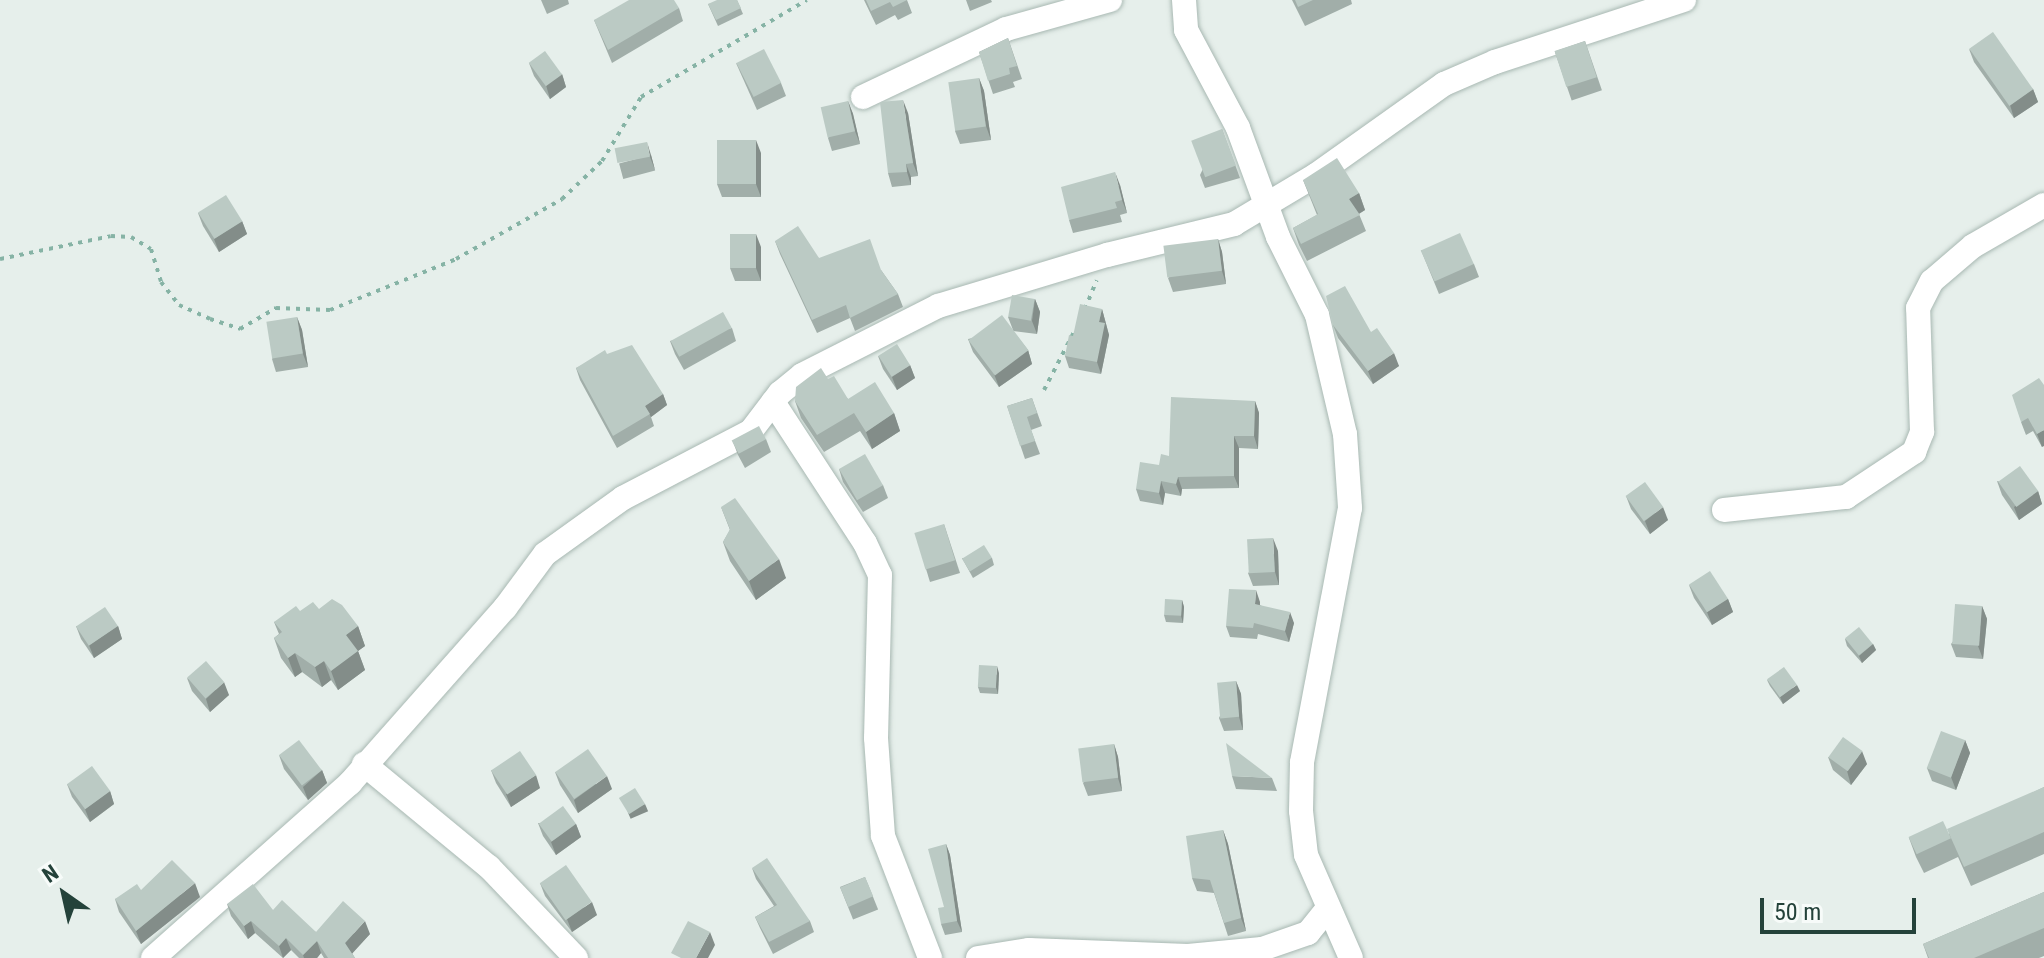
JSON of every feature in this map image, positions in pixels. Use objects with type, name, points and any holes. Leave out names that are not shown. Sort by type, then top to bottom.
[{"type":"street","points":[[1184,0],[1186,30],[1238,128],[1328,348],[1350,480],[1350,508],[1302,763],[1306,855],[1351,958]]},
{"type":"street","points":[[153,958],[275,854],[364,764],[505,608],[545,554],[613,504],[739,439],[760,424],[773,402],[802,375],[929,310],[1107,255],[1234,224],[1464,75],[1684,0]]},
{"type":"street","points":[[863,97],[1006,29],[1098,1]]},
{"type":"street","points":[[1724,510],[1846,497],[1914,452],[1922,432],[1918,308],[1932,281],[1973,246],[2044,205]]},
{"type":"street","points":[[773,402],[865,543],[880,575],[876,738],[883,836],[930,958]]},
{"type":"street","points":[[364,764],[489,867],[576,958]]},
{"type":"street","points":[[978,958],[1029,950],[1188,956],[1262,949],[1308,933],[1328,908]]},
{"type":"path","points":[[0,259],[111,236],[131,237],[151,249],[161,282],[179,305],[210,319],[240,329],[276,308],[330,310],[456,259],[562,199],[602,161],[641,97],[807,0]]},
{"type":"path","points":[[1044,390],[1107,255]]},
{"type":"building","points":[[629,0],[674,0],[679,8],[608,50],[594,20]]},
{"type":"building","points":[[717,0],[737,0],[741,8],[716,20],[708,4]]},
{"type":"building","points":[[866,0],[907,0],[893,7],[890,2],[871,11]]},
{"type":"building","points":[[1295,0],[1313,0],[1298,7]]},
{"type":"building","points":[[1993,32],[2033,89],[2009,106],[1969,49]]},
{"type":"building","points":[[1008,38],[1017,66],[1009,68],[1010,74],[988,81],[979,52]]},
{"type":"building","points":[[1585,41],[1597,77],[1566,87],[1555,51]]},
{"type":"building","points":[[764,49],[781,83],[754,97],[736,63]]},
{"type":"building","points":[[545,51],[562,74],[546,86],[529,63]]},
{"type":"building","points":[[979,78],[986,127],[955,131],[948,82]]},
{"type":"building","points":[[903,100],[913,163],[906,164],[907,172],[888,173],[880,102]]},
{"type":"building","points":[[848,101],[855,131],[828,138],[821,107]]},
{"type":"building","points":[[1222,129],[1236,165],[1205,177],[1191,141]]},
{"type":"building","points":[[717,140],[756,140],[756,184],[717,184]]},
{"type":"building","points":[[647,142],[650,157],[617,163],[615,148]]},
{"type":"building","points":[[1337,158],[1359,193],[1349,199],[1360,215],[1301,244],[1293,228],[1318,214],[1303,180]]},
{"type":"building","points":[[1115,172],[1122,200],[1115,202],[1117,208],[1069,220],[1061,187]]},
{"type":"building","points":[[226,195],[242,221],[214,239],[198,212]]},
{"type":"building","points":[[798,226],[819,258],[870,239],[881,270],[898,294],[850,318],[846,305],[812,320],[775,241]]},
{"type":"building","points":[[1460,233],[1474,264],[1435,282],[1421,250]]},
{"type":"building","points":[[730,234],[756,234],[756,268],[730,268]]},
{"type":"building","points":[[1218,239],[1222,271],[1167,277],[1163,246]]},
{"type":"building","points":[[1345,286],[1371,332],[1377,328],[1394,353],[1368,371],[1333,325],[1326,296]]},
{"type":"building","points":[[1012,295],[1035,299],[1031,321],[1008,317]]},
{"type":"building","points":[[1080,304],[1102,309],[1099,322],[1105,323],[1097,362],[1065,356]]},
{"type":"building","points":[[723,312],[732,328],[679,357],[671,341]]},
{"type":"building","points":[[1002,315],[1028,350],[995,375],[968,340]]},
{"type":"building","points":[[297,317],[303,354],[272,358],[266,322]]},
{"type":"building","points":[[897,344],[910,365],[892,377],[878,356]]},
{"type":"building","points":[[632,345],[663,394],[645,406],[650,414],[613,436],[576,368],[605,350],[607,354]]},
{"type":"building","points":[[821,368],[828,379],[834,376],[848,399],[875,382],[894,413],[866,432],[854,413],[817,435],[795,401],[796,387]]},
{"type":"building","points":[[2039,378],[2044,385],[2044,430],[2037,434],[2028,418],[2021,422],[2012,395]]},
{"type":"building","points":[[1171,397],[1255,401],[1254,436],[1234,436],[1234,476],[1178,477],[1176,484],[1161,481],[1159,493],[1136,489],[1140,462],[1159,465],[1161,454],[1169,456]]},
{"type":"building","points":[[1032,398],[1037,413],[1027,417],[1035,441],[1020,446],[1007,406]]},
{"type":"building","points":[[759,426],[766,439],[739,454],[732,441]]},
{"type":"building","points":[[865,454],[883,485],[857,500],[839,469]]},
{"type":"building","points":[[2020,466],[2038,491],[2016,507],[1998,482]]},
{"type":"building","points":[[1645,482],[1663,507],[1644,521],[1626,496]]},
{"type":"building","points":[[735,498],[779,559],[749,581],[723,542],[730,529],[721,507]]},
{"type":"building","points":[[944,524],[955,560],[925,569],[914,533]]},
{"type":"building","points":[[1273,538],[1275,572],[1249,573],[1247,539]]},
{"type":"building","points":[[984,545],[992,558],[970,571],[962,559]]},
{"type":"building","points":[[1710,571],[1728,599],[1707,612],[1689,585]]},
{"type":"building","points":[[1229,589],[1256,590],[1255,604],[1290,612],[1285,631],[1254,623],[1253,628],[1226,626]]},
{"type":"building","points":[[332,599],[342,605],[358,626],[346,635],[358,651],[331,671],[324,661],[315,667],[295,653],[288,658],[274,638],[282,632],[274,622],[296,606],[300,611],[313,602],[319,609]]},
{"type":"building","points":[[1165,599],[1182,600],[1181,616],[1164,615]]},
{"type":"building","points":[[1955,604],[1982,606],[1979,646],[1952,644]]},
{"type":"building","points":[[105,607],[118,626],[89,646],[76,627]]},
{"type":"building","points":[[1859,627],[1873,644],[1859,655],[1845,638]]},
{"type":"building","points":[[206,661],[224,682],[206,699],[187,677]]},
{"type":"building","points":[[979,665],[997,666],[996,688],[978,687]]},
{"type":"building","points":[[1784,667],[1797,685],[1780,697],[1767,679]]},
{"type":"building","points":[[1236,681],[1239,717],[1220,719],[1217,683]]},
{"type":"building","points":[[1941,731],[1965,740],[1951,778],[1927,768]]},
{"type":"building","points":[[1843,737],[1862,751],[1848,771],[1828,757]]},
{"type":"building","points":[[299,740],[322,770],[302,785],[279,755]]},
{"type":"building","points":[[1226,743],[1272,778],[1232,776]]},
{"type":"building","points":[[1114,744],[1118,778],[1082,782],[1078,748]]},
{"type":"building","points":[[588,749],[607,776],[574,799],[555,772]]},
{"type":"building","points":[[520,751],[536,775],[507,795],[491,771]]},
{"type":"building","points":[[92,766],[110,791],[85,809],[67,784]]},
{"type":"building","points":[[2044,787],[2044,832],[1964,867],[1947,829]]},
{"type":"building","points":[[635,788],[645,804],[629,814],[619,798]]},
{"type":"building","points":[[563,806],[576,824],[552,841],[539,824]]},
{"type":"building","points":[[1943,821],[1951,838],[1917,854],[1909,837]]},
{"type":"building","points":[[1223,830],[1241,918],[1224,923],[1210,880],[1192,878],[1186,836]]},
{"type":"building","points":[[946,844],[957,921],[941,924],[938,908],[944,907],[928,849]]},
{"type":"building","points":[[767,858],[810,921],[769,942],[755,917],[777,905],[752,868]]},
{"type":"building","points":[[172,860],[195,883],[136,931],[115,899],[137,884],[141,890]]},
{"type":"building","points":[[566,865],[592,902],[566,920],[540,883]]},
{"type":"building","points":[[865,877],[873,896],[848,907],[840,888]]},
{"type":"building","points":[[253,884],[273,910],[282,900],[316,932],[343,901],[365,921],[345,943],[355,958],[328,958],[317,941],[303,955],[286,938],[279,946],[251,921],[244,926],[227,904]]},
{"type":"building","points":[[2044,892],[2044,928],[1974,958],[1929,958],[1923,944]]},
{"type":"building","points":[[688,921],[710,932],[696,958],[681,958],[671,953]]}]
